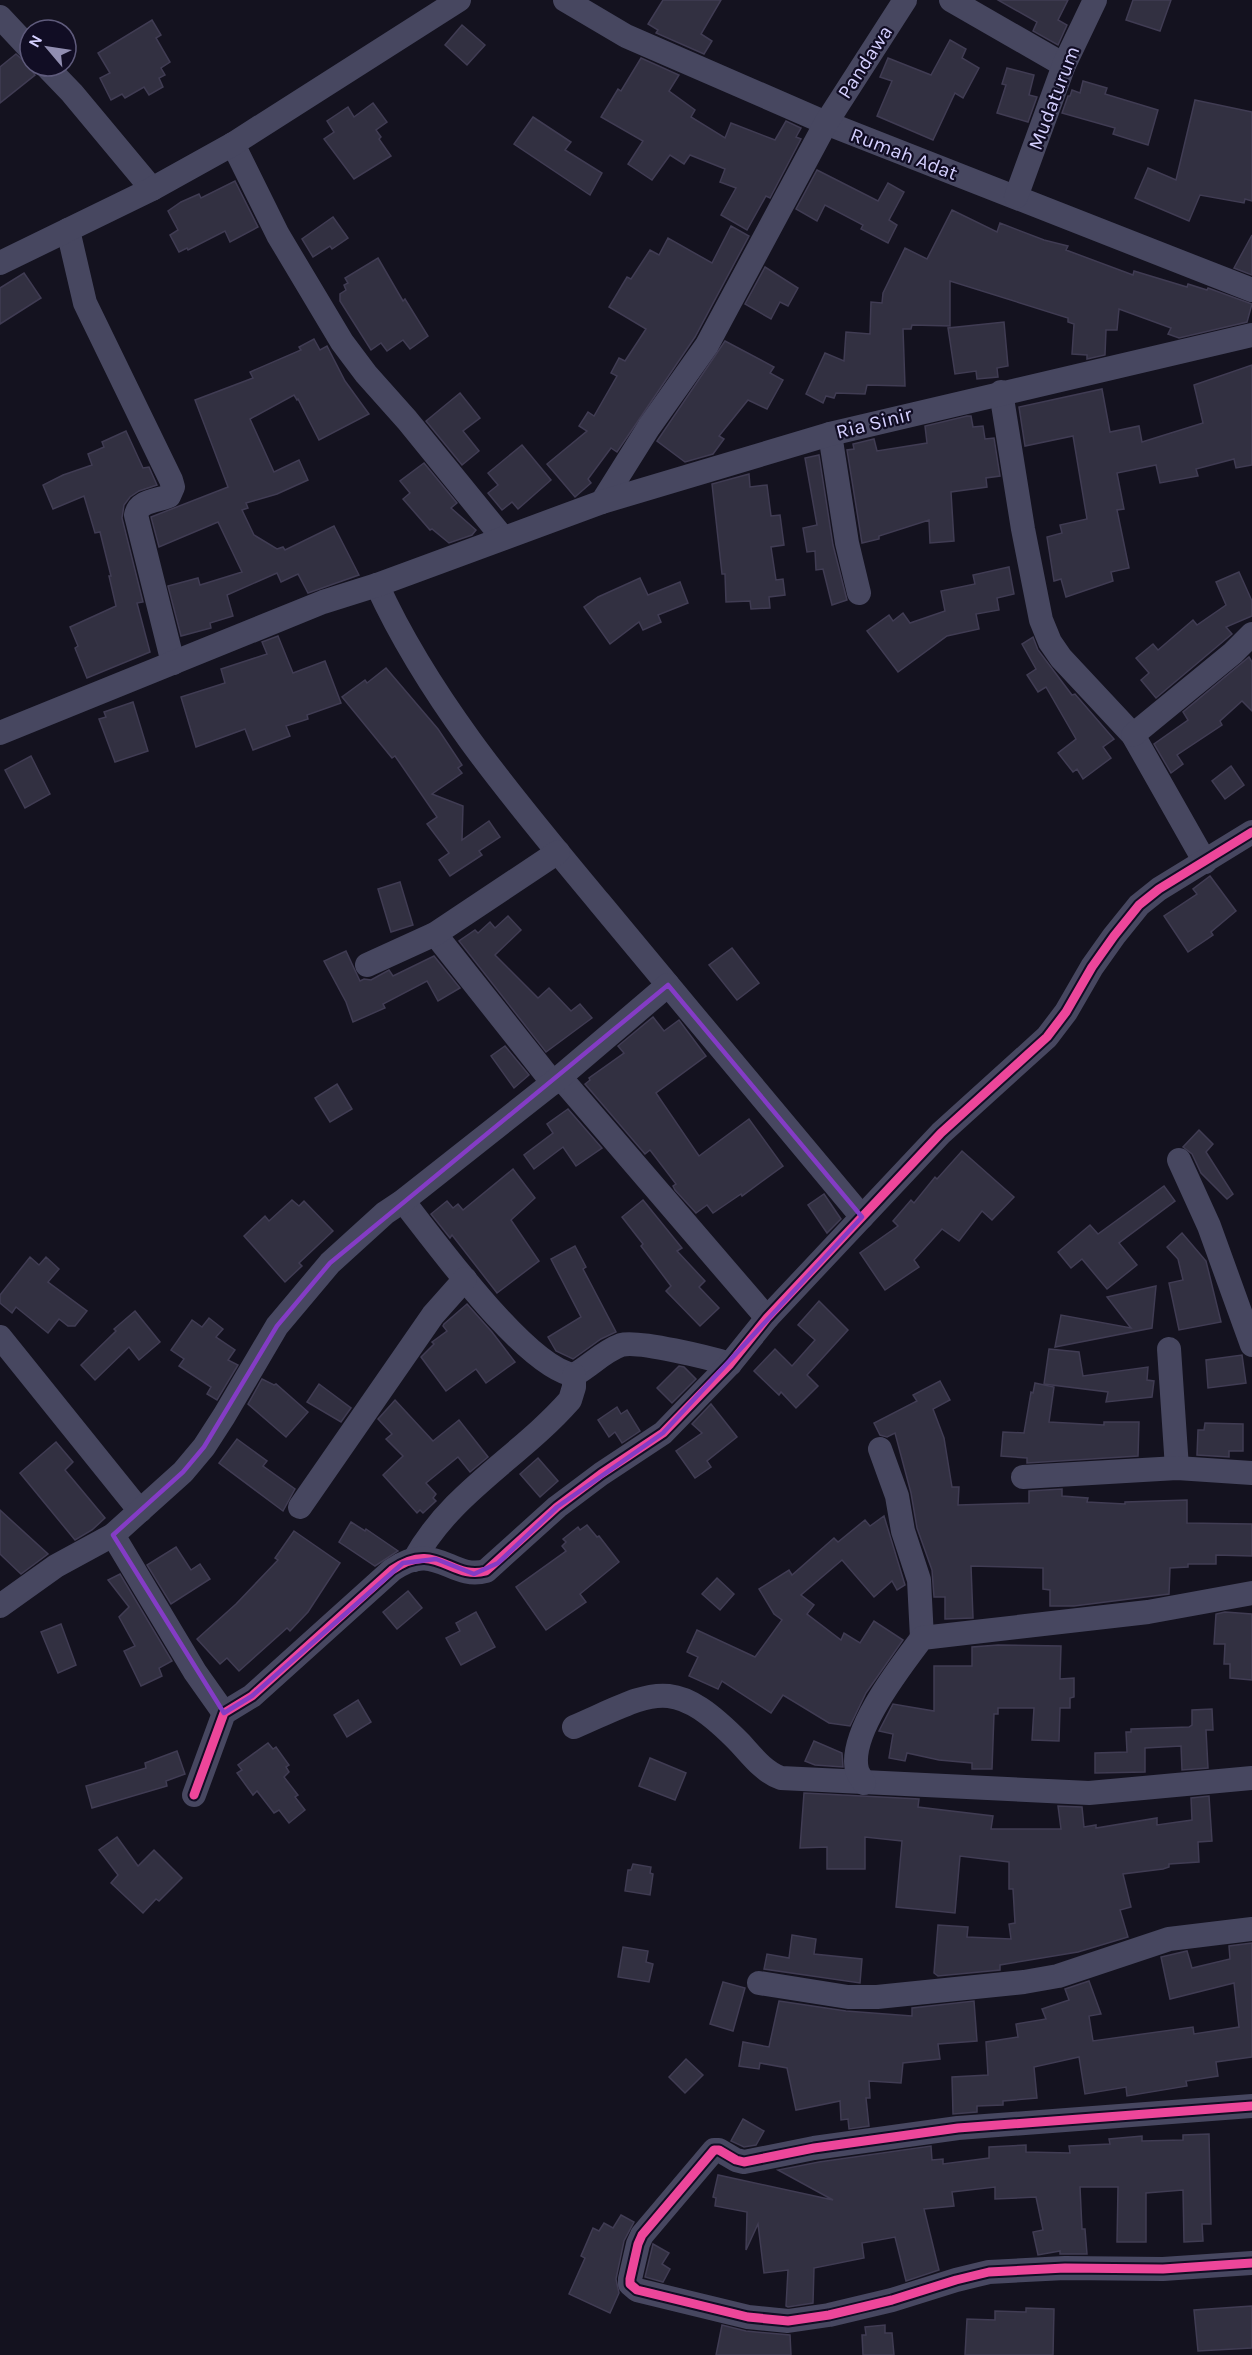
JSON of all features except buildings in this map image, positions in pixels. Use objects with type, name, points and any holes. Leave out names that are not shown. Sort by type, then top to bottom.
[{"type":"street","points":[[0,263],[152,189],[233,144],[459,0]]},
{"type":"street","name":"Rumah Adat","points":[[565,0],[626,36],[826,123],[1119,240],[1252,290]]},
{"type":"street","name":"Pandawa","points":[[602,502],[649,427],[707,345],[826,123],[905,0]]},
{"type":"street","points":[[951,0],[1064,65]]},
{"type":"street","name":"Mudaturum","points":[[1016,197],[1064,65],[1095,0]]},
{"type":"street","points":[[0,17],[18,36]]},
{"type":"street","points":[[58,78],[152,189]]},
{"type":"street","points":[[233,144],[278,235],[342,342],[503,538]]},
{"type":"street","points":[[68,230],[85,303],[173,487],[169,496],[147,502],[139,508],[136,515],[173,663]]},
{"type":"street","name":"Ria Sinir","points":[[0,733],[323,602],[377,585],[602,502],[830,434],[1001,392],[1252,335]]},
{"type":"street","points":[[1001,392],[1023,529],[1041,620],[1050,642],[1061,658],[1133,735],[1205,862]]},
{"type":"street","points":[[830,434],[847,543],[859,593]]},
{"type":"street","points":[[377,585],[396,626],[465,735],[668,986],[862,1216]]},
{"type":"street","points":[[1133,735],[1225,660],[1252,634]]},
{"type":"street","points":[[194,1795],[224,1713],[252,1696],[392,1570],[403,1563],[414,1560],[436,1559],[474,1575],[486,1571],[557,1507],[601,1474],[663,1433],[730,1364],[767,1318],[789,1298],[862,1216],[941,1133],[1047,1037],[1066,1012],[1114,936],[1139,905],[1252,832]]},
{"type":"street","points":[[367,965],[435,934],[558,852]]},
{"type":"street","points":[[435,934],[556,1080],[767,1318]]},
{"type":"street","points":[[0,1606],[56,1566],[114,1535],[183,1472],[204,1447],[224,1416],[271,1334],[330,1263],[385,1213],[556,1080],[668,986]]},
{"type":"street","points":[[1179,1160],[1209,1226],[1252,1345]]},
{"type":"street","points":[[403,1201],[465,1280],[522,1342],[567,1374],[574,1375],[614,1348],[629,1344],[705,1356],[730,1364]]},
{"type":"street","points":[[300,1508],[433,1315],[465,1280]]},
{"type":"street","points":[[0,1337],[140,1511]]},
{"type":"street","points":[[1169,1350],[1177,1468]]},
{"type":"street","points":[[414,1560],[425,1539],[447,1512],[570,1400],[574,1387],[574,1375]]},
{"type":"street","points":[[864,1783],[857,1770],[857,1755],[869,1716],[889,1682],[922,1638],[919,1580],[903,1531],[897,1496],[880,1449]]},
{"type":"street","points":[[1023,1477],[1177,1468],[1252,1473]]},
{"type":"street","points":[[114,1535],[195,1672],[224,1713]]},
{"type":"street","points":[[922,1638],[1148,1612],[1252,1593]]},
{"type":"street","points":[[574,1728],[639,1699],[671,1695],[696,1705],[708,1713],[773,1776],[791,1780],[1089,1793],[1252,1778]]},
{"type":"street","points":[[759,1983],[848,1997],[868,1997],[1024,1982],[1058,1976],[1169,1939],[1252,1929]]},
{"type":"street","points":[[1252,2106],[958,2128],[814,2148],[744,2162],[719,2150],[714,2151],[642,2235],[630,2284],[637,2290],[748,2317],[788,2321],[829,2315],[892,2300],[989,2272],[1065,2268],[1164,2269],[1252,2263]]},
{"type":"highlighted area","points":[[668,985],[862,1217],[663,1433],[557,1507],[498,1563],[474,1574],[436,1559],[403,1563],[252,1696],[224,1713],[113,1535],[183,1472],[204,1447],[277,1326],[330,1263]]},
{"type":"cycle path","points":[[194,1795],[224,1713],[252,1696],[392,1570],[420,1558],[432,1559],[463,1571],[474,1573],[486,1571],[557,1507],[601,1474],[663,1433],[730,1364],[767,1318],[941,1133],[1047,1037],[1066,1012],[1092,967],[1139,905],[1159,889],[1252,832]]},
{"type":"cycle path","points":[[1252,2106],[958,2128],[814,2148],[744,2162],[719,2150],[714,2150],[642,2235],[630,2284],[637,2290],[748,2317],[788,2321],[829,2315],[892,2300],[989,2272],[1065,2268],[1163,2269],[1252,2263]]}]
